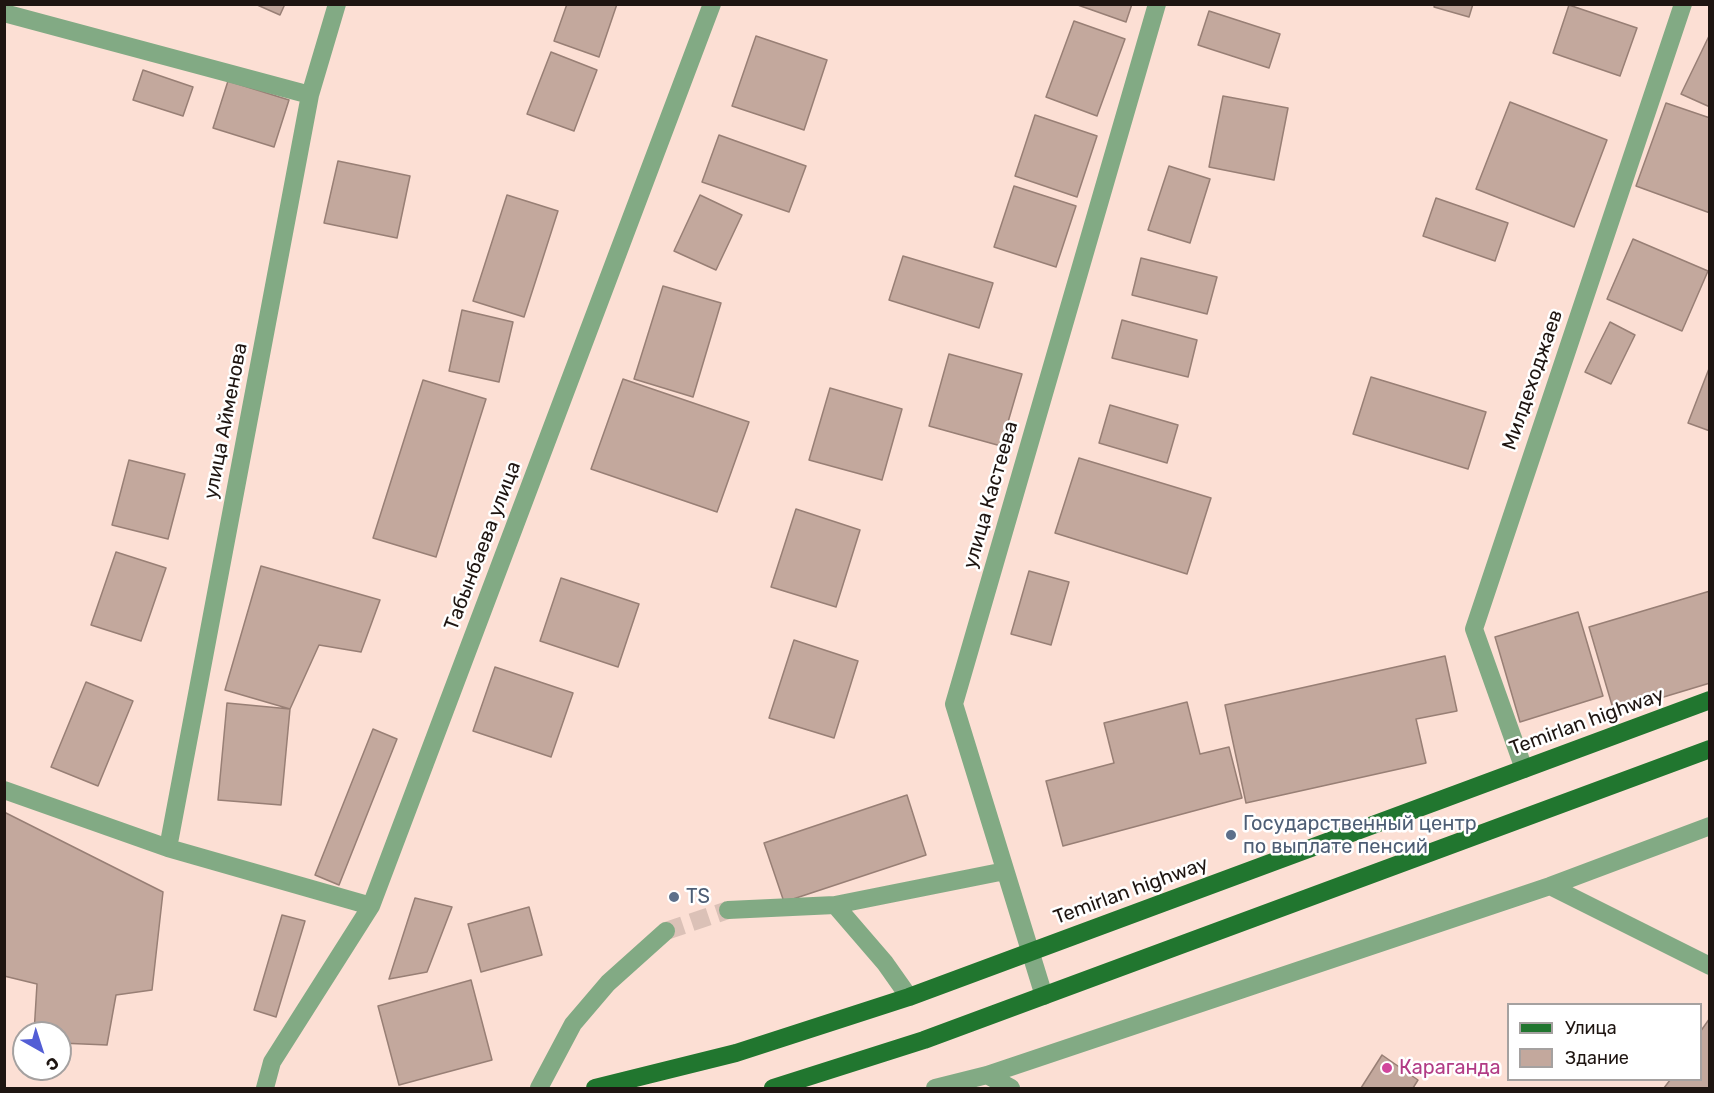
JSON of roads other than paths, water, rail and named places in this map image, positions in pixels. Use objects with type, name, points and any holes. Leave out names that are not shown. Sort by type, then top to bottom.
[{"type":"main road","name":"Temirlan highway","points":[[596,1089],[736,1053],[909,998],[1710,700]]},
{"type":"main road","points":[[773,1089],[924,1040],[1710,749]]},
{"type":"street","name":"улица Айменова","points":[[168,848],[310,95],[337,4]]},
{"type":"street","name":"Табынбаева улица","points":[[265,1089],[272,1062],[371,906],[712,4]]},
{"type":"street","name":"улица Кастеева","points":[[1044,996],[954,704],[1157,4]]},
{"type":"street","name":"Милдеходжаев","points":[[1524,769],[1474,628],[1683,4]]},
{"type":"street","points":[[4,13],[310,95]]},
{"type":"street","points":[[4,790],[168,848],[371,906]]},
{"type":"street","points":[[935,1089],[987,1074],[1550,886],[1710,826]]},
{"type":"street","points":[[728,910],[835,905],[1005,871]]},
{"type":"street","points":[[1550,886],[1710,966]]},
{"type":"street","points":[[835,905],[885,963],[909,998]]},
{"type":"street","points":[[538,1089],[573,1024],[608,983],[666,931]]},
{"type":"street","points":[[987,1074],[1011,1089]]},
{"type":"tunnel","points":[[666,931],[728,910]]},
{"type":"place","name":"Государственный центр по выплате пенсий","points":[[1231,835]]},
{"type":"place","name":"TS","points":[[674,897]]},
{"type":"place","name":"Караганда","points":[[1387,1068]]}]
